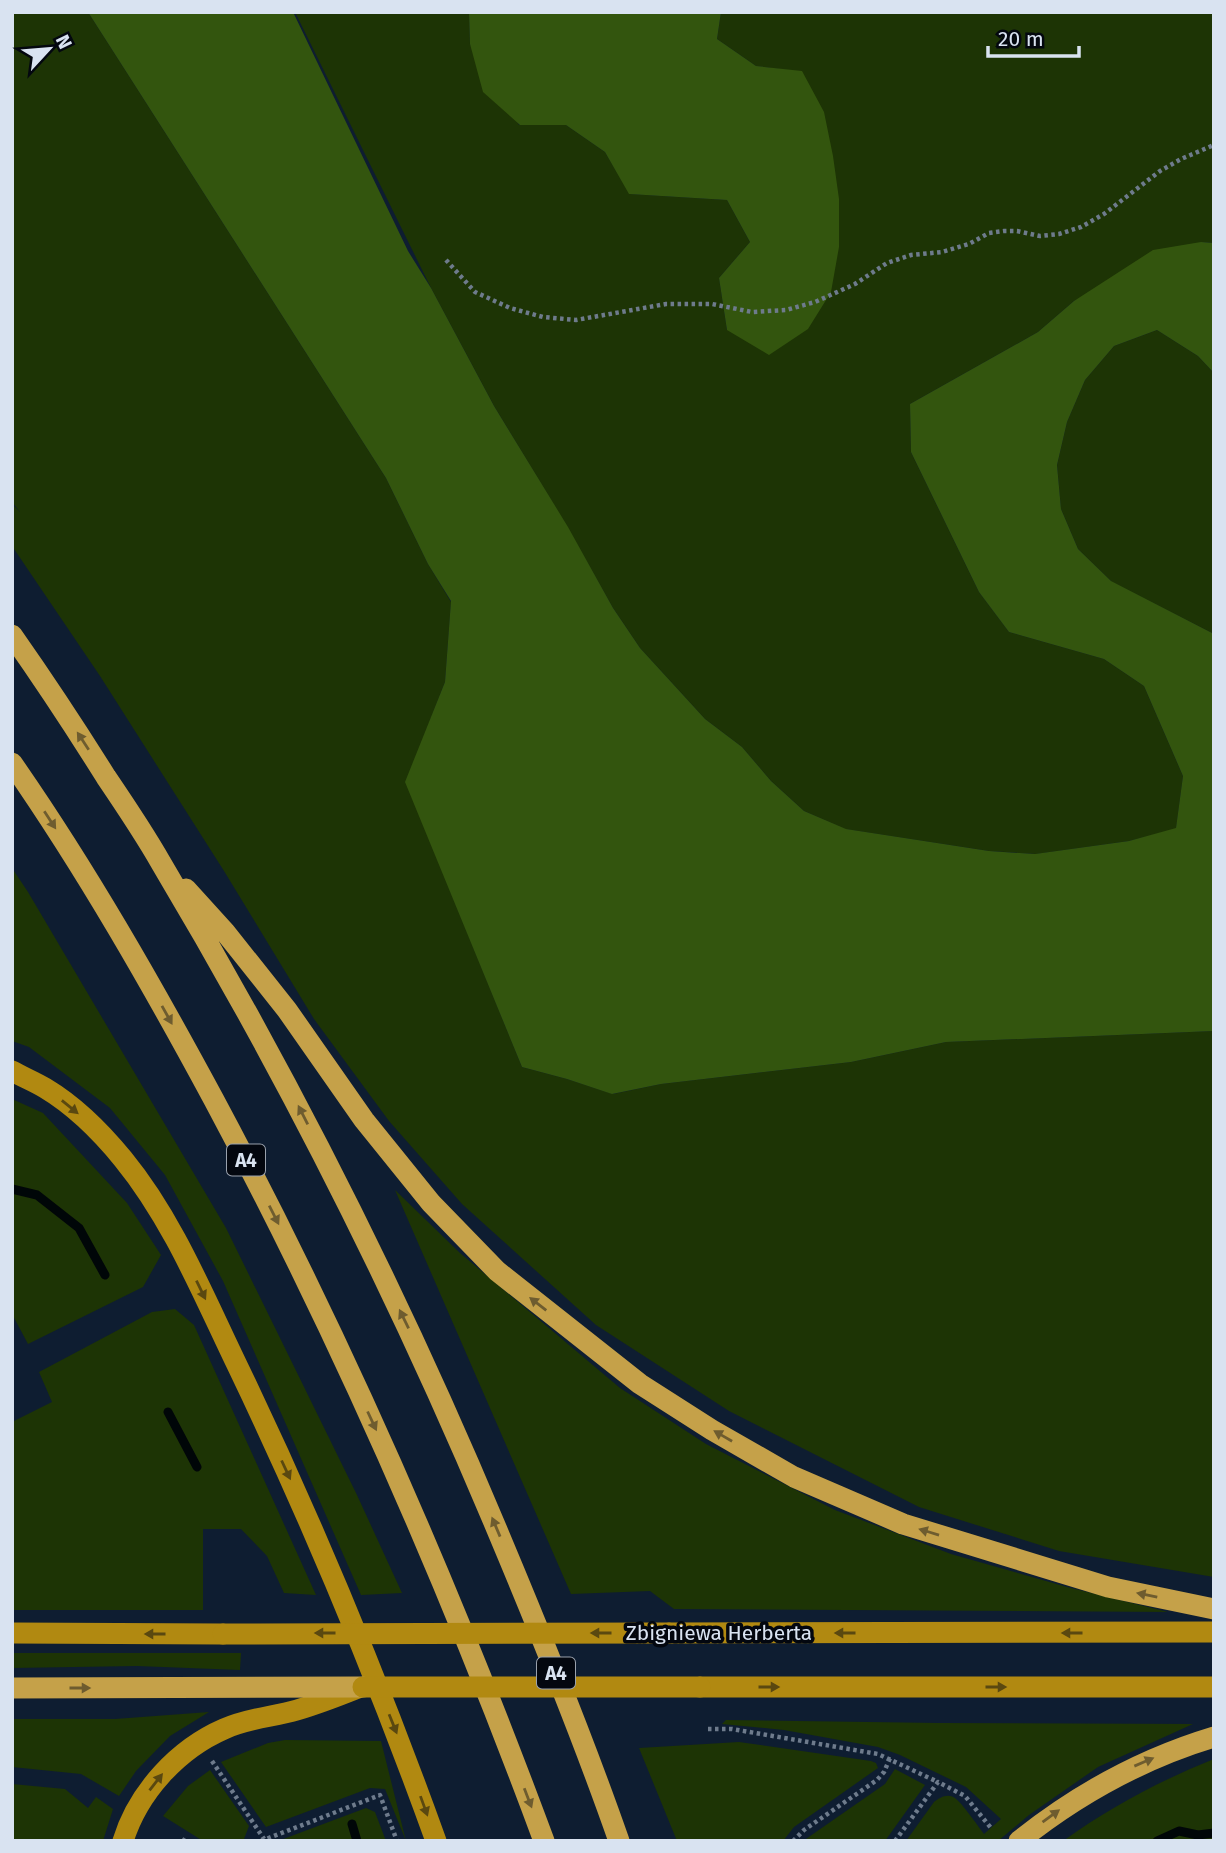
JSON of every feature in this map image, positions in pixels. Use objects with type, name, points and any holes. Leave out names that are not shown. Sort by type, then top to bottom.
[{"type":"highway","name":"A4","points":[[12,635],[160,860],[299,1107],[413,1337],[471,1467],[589,1756],[619,1841]]},
{"type":"highway","name":"A4","points":[[12,763],[77,860],[125,941],[241,1151],[310,1286],[379,1434],[440,1578],[544,1841]]},
{"type":"highway","points":[[160,860],[225,932],[271,990],[364,1120],[431,1203],[497,1271],[640,1384],[712,1430],[794,1477],[903,1524],[1108,1587],[1214,1609]]},
{"type":"highway","points":[[12,1688],[363,1687]]},
{"type":"highway","points":[[1019,1841],[1060,1809],[1112,1778],[1157,1757],[1214,1737]]},
{"type":"main road","points":[[12,1071],[46,1088],[102,1135],[130,1168],[160,1213],[202,1292],[309,1520],[404,1752],[436,1841]]},
{"type":"main road","name":"Zbigniewa Herberta","points":[[12,1633],[1214,1632]]},
{"type":"main road","points":[[123,1841],[144,1797],[168,1766],[197,1743],[225,1728],[296,1710],[363,1687],[1214,1687]]},
{"type":"path","points":[[446,260],[475,292],[510,308],[543,317],[576,320],[666,304],[712,304],[752,312],[786,310],[816,302],[855,284],[887,263],[911,255],[942,252],[969,244],[989,233],[1017,231],[1040,236],[1059,234],[1082,226],[1104,214],[1181,159],[1214,145]]},
{"type":"path","points":[[708,1729],[732,1729],[890,1758],[965,1796],[991,1828]]},
{"type":"path","points":[[793,1841],[804,1830],[877,1780],[890,1758]]},
{"type":"path","points":[[211,1760],[262,1840],[380,1794],[397,1841]]},
{"type":"path","points":[[895,1841],[938,1782]]},
{"type":"green space","points":[[12,12],[88,12],[386,478],[428,564],[451,602],[445,682],[406,782],[522,1067],[613,1094],[661,1084],[851,1062],[946,1042],[1214,1031],[1214,1577],[1059,1551],[919,1507],[729,1411],[596,1325],[462,1204],[389,1121],[314,1019],[100,676],[12,546],[12,504],[20,512],[12,502]]},
{"type":"green space","points":[[88,12],[293,12],[408,251],[431,288],[494,406],[568,527],[613,608],[640,648],[705,719],[742,747],[771,781],[804,811],[846,829],[989,851],[1035,854],[1129,841],[1176,828],[1183,776],[1144,686],[1104,659],[1009,632],[979,592],[911,452],[910,404],[1038,332],[1074,301],[1153,250],[1201,242],[1214,243],[1214,373],[1198,356],[1157,330],[1114,346],[1085,380],[1067,422],[1057,465],[1061,509],[1078,549],[1111,581],[1214,634],[1214,1031],[946,1042],[851,1062],[661,1084],[612,1094],[522,1067],[405,782],[445,682],[451,601],[428,564],[386,478]]},
{"type":"green space","points":[[295,12],[469,12],[470,44],[519,125],[566,125],[605,152],[630,194],[727,200],[750,242],[719,278],[727,330],[802,72],[756,66],[717,39],[721,12],[1214,12],[1214,243],[1201,242],[1074,301],[1038,332],[910,404],[911,452],[979,592],[1009,632],[1104,659],[1144,686],[1183,776],[1176,829],[1129,841],[1036,854],[989,851],[845,829],[804,811],[771,781],[742,747],[705,719],[640,648],[613,608],[494,406],[431,288]]},
{"type":"green space","points":[[469,12],[721,12],[717,39],[756,66],[802,71],[824,112],[839,199],[839,247],[831,292],[808,329],[769,355],[727,330],[719,278],[750,242],[727,200],[629,194],[605,152],[566,125],[520,125],[483,92],[470,44]]},
{"type":"green space","points":[[1157,330],[1198,356],[1214,373],[1214,634],[1112,582],[1078,549],[1061,509],[1057,465],[1067,422],[1085,380],[1114,346]]},
{"type":"green space","points":[[12,868],[226,1228],[402,1593],[361,1595],[223,1281],[165,1175],[110,1108],[29,1047],[12,1041]]},
{"type":"green space","points":[[12,1099],[43,1113],[127,1203],[161,1255],[143,1287],[28,1344],[12,1314]]},
{"type":"green space","points":[[395,1190],[460,1253],[620,1388],[706,1444],[835,1510],[951,1554],[1168,1612],[674,1609],[650,1591],[571,1594]]},
{"type":"green space","points":[[175,1309],[194,1325],[316,1595],[284,1593],[267,1556],[241,1529],[203,1529],[203,1610],[12,1610],[12,1422],[52,1402],[39,1372],[152,1312]]},
{"type":"green space","points":[[12,1653],[241,1653],[240,1670],[137,1666],[12,1668]]},
{"type":"green space","points":[[209,1712],[170,1736],[136,1771],[119,1796],[81,1774],[12,1767],[12,1719],[115,1719]]},
{"type":"green space","points":[[726,1720],[1193,1724],[1098,1767],[1029,1815],[998,1841],[906,1841],[934,1802],[944,1796],[958,1801],[984,1834],[1001,1819],[966,1787],[878,1747],[784,1730],[722,1724]]},
{"type":"green space","points":[[285,1740],[381,1741],[406,1841],[385,1789],[370,1788],[266,1827],[221,1762],[268,1743]]},
{"type":"green space","points":[[739,1742],[871,1761],[876,1763],[878,1768],[794,1827],[783,1841],[677,1841],[639,1748]]},
{"type":"green space","points":[[1214,1759],[1214,1841],[1063,1841],[1136,1796]]},
{"type":"green space","points":[[895,1769],[925,1785],[885,1841],[803,1841],[885,1784]]},
{"type":"green space","points":[[210,1770],[249,1826],[244,1839],[203,1841],[163,1816],[188,1786]]},
{"type":"green space","points":[[12,1784],[65,1789],[88,1808],[96,1797],[113,1809],[103,1841],[12,1841]]},
{"type":"green space","points":[[366,1808],[375,1812],[386,1841],[278,1841]]},
{"type":"waterway","points":[[12,1189],[37,1195],[79,1228],[105,1275]]},
{"type":"waterway","points":[[168,1412],[197,1467]]},
{"type":"waterway","points":[[352,1824],[357,1841]]},
{"type":"waterway","points":[[1157,1841],[1179,1831],[1198,1835],[1214,1833]]}]
